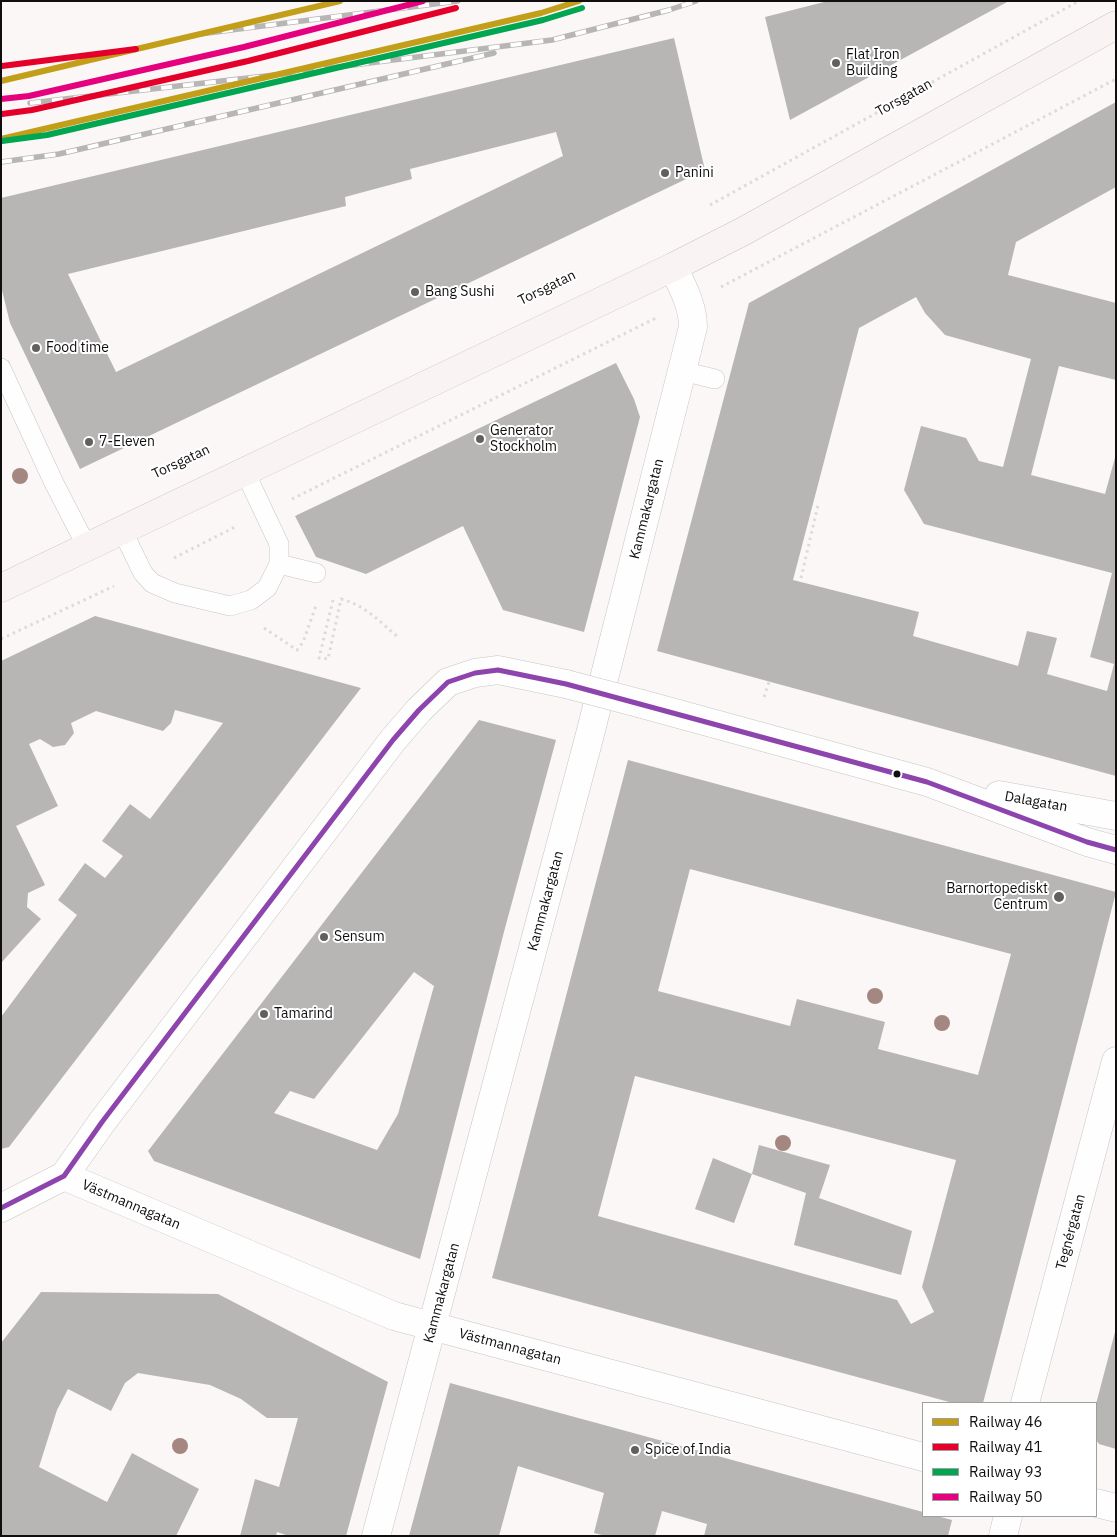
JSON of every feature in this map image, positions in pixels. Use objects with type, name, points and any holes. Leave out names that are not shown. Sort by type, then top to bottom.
[{"type":"main road","points":[[1,588],[742,232],[1116,25]]},
{"type":"street","name":"Kammakargatan","points":[[376,1536],[588,742],[694,327],[689,303],[672,267]]},
{"type":"street","name":"Dalagatan","points":[[64,1176],[102,1122],[393,740],[419,710],[448,682],[474,673],[498,670],[566,684],[927,782],[1116,816]]},
{"type":"street","name":"Dalagatan","points":[[927,782],[1087,842],[1116,850]]},
{"type":"street","name":"Tegnérgatan","points":[[1025,1402],[1116,1061]]},
{"type":"street","name":"Västmannagatan","points":[[1,1208],[64,1176],[394,1316],[922,1458]]},
{"type":"street","points":[[1097,1503],[1116,1508]]},
{"type":"street","points":[[1003,1536],[1008,1517]]},
{"type":"lane","points":[[1,368],[54,483],[87,547]]},
{"type":"lane","points":[[682,371],[715,379]]},
{"type":"lane","points":[[122,530],[143,573],[152,583],[175,593],[230,606],[251,600],[267,588],[279,564],[279,544],[245,472]]},
{"type":"lane","points":[[279,564],[316,573]]},
{"type":"path","name":"Torsgatan","points":[[710,205],[1079,1]]},
{"type":"path","points":[[801,578],[818,505]]},
{"type":"path","points":[[303,642],[320,595]]},
{"type":"path","points":[[333,598],[318,658],[328,659],[342,599],[369,611],[398,637]]},
{"type":"path","points":[[764,697],[769,682]]},
{"type":"building","name":"Flat Iron Building","points":[[828,1],[1009,1],[790,120],[765,17]]},
{"type":"building","points":[[674,38],[705,170],[80,469],[10,323],[1,286],[1,198]],"holes":[[[556,132],[563,156],[116,372],[68,274],[346,206],[345,197],[412,179],[410,169]]]},
{"type":"building","points":[[1116,102],[1116,187],[1016,242],[1008,275],[1116,303],[1116,380],[1059,366],[1031,475],[1105,494],[1116,454],[1116,776],[657,651],[749,303]],"holes":[[[916,297],[925,313],[945,335],[1031,359],[1003,467],[979,461],[966,438],[921,426],[904,490],[924,524],[1112,573],[1090,657],[1114,664],[1107,691],[1047,674],[1057,638],[1027,631],[1018,666],[913,636],[919,612],[793,580],[859,328]]]},
{"type":"building","points":[[616,363],[634,399],[640,417],[584,632],[503,610],[463,526],[366,574],[316,557],[295,516]]},
{"type":"building","points":[[95,616],[361,688],[9,1147],[1,1149],[1,1017],[77,915],[58,900],[85,863],[105,878],[123,856],[102,841],[130,804],[150,819],[223,723],[175,710],[171,723],[163,731],[96,711],[71,723],[74,733],[65,745],[53,747],[40,739],[29,744],[58,806],[16,826],[45,885],[28,893],[27,907],[41,919],[1,963],[1,661]]},
{"type":"building","points":[[479,720],[556,740],[505,928],[420,1259],[154,1161],[148,1151]],"holes":[[[414,972],[434,986],[398,1114],[377,1150],[274,1113],[290,1091],[314,1099]]]},
{"type":"building","points":[[628,760],[1116,892],[983,1402],[949,1402],[492,1278]],"holes":[[[690,869],[1011,954],[978,1075],[878,1049],[885,1022],[797,999],[790,1026],[658,991]],[[635,1076],[956,1160],[922,1287],[934,1312],[911,1324],[897,1300],[598,1216]]]},
{"type":"building","points":[[759,1145],[830,1165],[819,1198],[912,1231],[901,1275],[794,1245],[806,1193],[752,1174]]},
{"type":"building","points":[[713,1158],[752,1174],[734,1223],[695,1209]]},
{"type":"building","points":[[41,1292],[218,1294],[388,1382],[346,1536],[289,1536],[277,1532],[276,1536],[240,1536],[255,1479],[279,1487],[298,1418],[267,1418],[241,1399],[210,1385],[138,1373],[125,1383],[111,1411],[68,1389],[57,1410],[39,1467],[107,1502],[132,1453],[199,1489],[176,1536],[1,1536],[1,1343]]},
{"type":"building","points":[[1116,1332],[1116,1449],[1099,1444],[1097,1441],[1097,1402]]},
{"type":"building","points":[[450,1383],[922,1512],[922,1517],[941,1517],[952,1520],[948,1536],[704,1536],[707,1524],[662,1511],[655,1536],[606,1536],[594,1533],[604,1493],[518,1466],[499,1536],[409,1536]]},
{"type":"railway","points":[[200,34],[458,1]]},
{"type":"railway","points":[[30,103],[552,40],[669,10],[696,1]]},
{"type":"railway","points":[[1,162],[59,154],[494,53]]},
{"type":"rail line","name":"46","points":[[1,81],[340,1]]},
{"type":"rail line","name":"50","points":[[1,99],[29,96],[244,47],[423,1]]},
{"type":"rail line","name":"46","points":[[1,139],[541,13],[579,1]]},
{"type":"rail line","name":"41","points":[[2,114],[32,110],[248,61],[456,8]]},
{"type":"rail line","name":"93","points":[[2,141],[47,135],[543,20],[582,8]]},
{"type":"rail line","name":"41","points":[[2,66],[136,49]]},
{"type":"transit line","points":[[1,1208],[64,1176],[102,1122],[393,740],[419,710],[448,682],[475,673],[498,670],[566,684],[927,782],[1087,842],[1116,850]]},
{"type":"place","name":"Flat Iron Building","points":[[836,63]]},
{"type":"place","name":"Panini","points":[[665,173]]},
{"type":"place","name":"Bang Sushi","points":[[415,292]]},
{"type":"place","name":"Food time","points":[[36,348]]},
{"type":"place","name":"Generator Stockholm","points":[[480,439]]},
{"type":"place","name":"7-Eleven","points":[[89,442]]},
{"type":"place","name":"Barnortopediskt Centrum","points":[[1059,897]]},
{"type":"place","name":"Sensum","points":[[324,937]]},
{"type":"place","name":"Tamarind","points":[[264,1014]]},
{"type":"place","name":"Spice of India","points":[[635,1450]]}]
